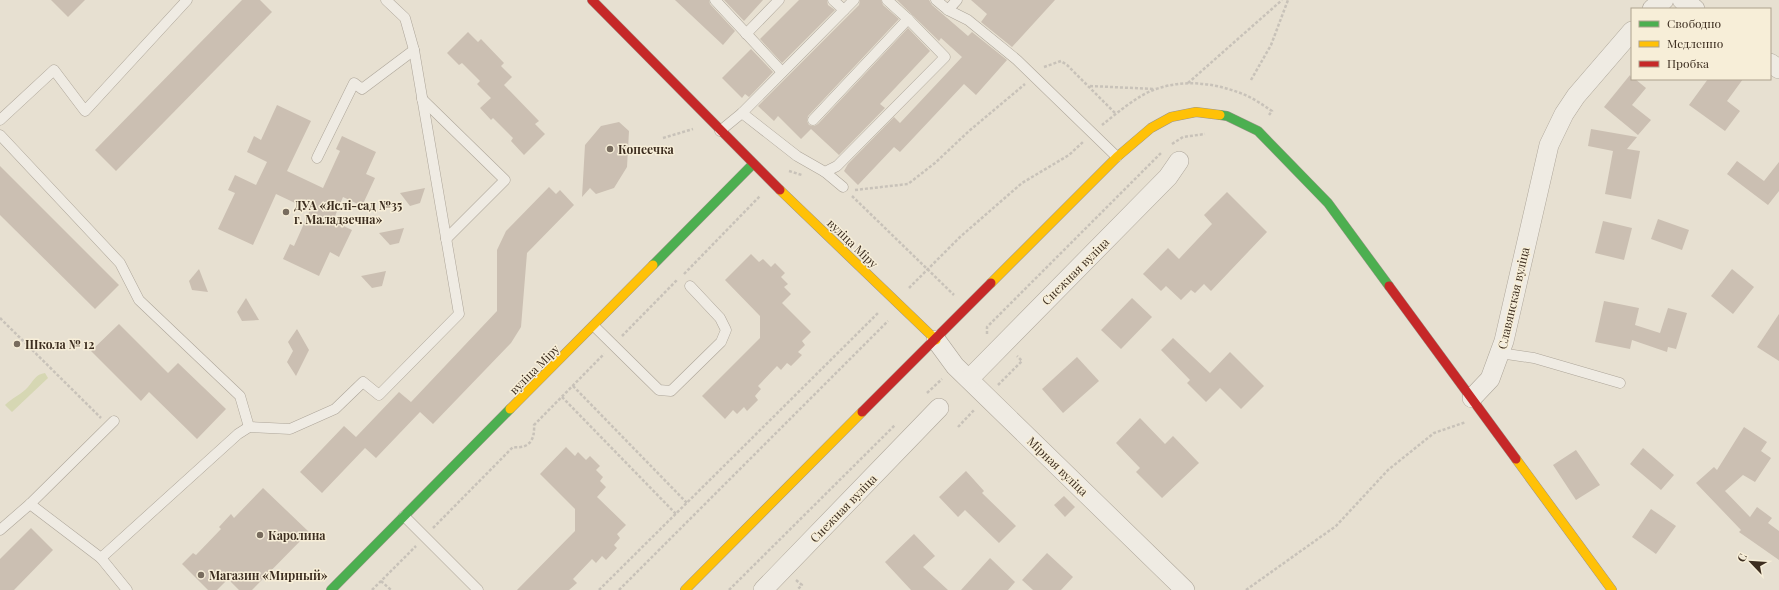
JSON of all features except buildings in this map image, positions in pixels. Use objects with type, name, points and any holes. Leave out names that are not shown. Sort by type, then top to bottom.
[{"type":"street","name":"вуліца Міру","points":[[592,0],[753,164],[936,340]]},
{"type":"street","points":[[1653,8],[1664,0]]},
{"type":"street","points":[[1682,0],[1694,8]]},
{"type":"street","name":"Славянская вуліца","points":[[1472,398],[1490,379],[1504,341],[1549,145],[1564,114],[1576,96],[1631,32]]},
{"type":"street","points":[[685,590],[1117,157],[1157,124],[1171,117],[1196,112],[1227,116],[1258,131],[1328,203],[1612,590]]},
{"type":"street","name":"Снежная вуліца","points":[[969,379],[1168,177],[1179,161]]},
{"type":"street","name":"вуліца Міру","points":[[331,590],[753,164]]},
{"type":"street","name":"Мірная вуліца","points":[[936,340],[955,366],[1184,590]]},
{"type":"street","name":"Снежная вуліца","points":[[763,590],[939,408]]},
{"type":"lane","points":[[0,120],[54,70],[85,111],[186,0]]},
{"type":"lane","points":[[101,558],[238,434],[249,427],[290,429],[335,409],[363,382],[379,395],[459,314],[414,50],[405,18],[386,0]]},
{"type":"lane","points":[[715,0],[782,72]]},
{"type":"lane","points":[[746,34],[779,0]]},
{"type":"lane","points":[[833,0],[844,10]]},
{"type":"lane","points":[[720,131],[742,112],[854,0]]},
{"type":"lane","points":[[825,172],[837,166],[945,57],[887,0]]},
{"type":"lane","points":[[936,0],[948,10],[968,20],[1034,76],[1117,157]]},
{"type":"lane","points":[[948,10],[957,0]]},
{"type":"lane","points":[[813,120],[908,19]]},
{"type":"lane","points":[[317,158],[354,83],[362,89],[414,50]]},
{"type":"lane","points":[[422,99],[505,180],[446,239]]},
{"type":"lane","points":[[742,112],[797,156],[825,172],[843,187]]},
{"type":"lane","points":[[0,135],[120,263],[139,300],[240,396],[249,427]]},
{"type":"lane","points":[[594,326],[659,390],[671,391],[721,342],[726,330],[720,318],[690,286]]},
{"type":"lane","points":[[1500,354],[1534,358],[1620,383]]},
{"type":"lane","points":[[0,530],[30,504],[112,423]]},
{"type":"lane","points":[[30,504],[101,558],[127,590]]},
{"type":"lane","points":[[404,516],[478,590]]},
{"type":"path","points":[[1188,83],[1282,0]]},
{"type":"path","points":[[1251,80],[1271,45],[1288,0]]},
{"type":"path","points":[[843,187],[856,190],[908,184],[935,163],[969,131],[1046,66],[1061,61],[1089,86],[1116,114]]},
{"type":"path","points":[[1089,86],[1155,89],[1188,83],[1213,85],[1244,94],[1272,111]]},
{"type":"path","points":[[882,315],[960,237],[1022,183],[1069,155],[1093,132],[1116,114],[1155,89]]},
{"type":"path","points":[[663,138],[712,123]]},
{"type":"path","points":[[372,590],[513,447],[522,448],[530,443],[535,435],[534,425],[786,170],[807,177]]},
{"type":"path","points":[[843,187],[1022,361],[998,386]]},
{"type":"path","points":[[599,590],[879,312],[888,321],[619,590]]},
{"type":"path","points":[[0,318],[112,423]]},
{"type":"path","points":[[982,339],[988,334],[987,327]]},
{"type":"path","points":[[926,395],[955,366]]},
{"type":"path","points":[[573,386],[687,503]]},
{"type":"path","points":[[562,397],[676,514]]},
{"type":"path","points":[[958,427],[977,407]]},
{"type":"path","points":[[1246,590],[1336,526],[1388,470],[1434,433],[1485,415]]},
{"type":"path","points":[[729,590],[898,423]]},
{"type":"path","points":[[381,581],[391,590]]},
{"type":"green space","points":[[45,373],[48,378],[12,412],[5,405],[26,389],[37,376]]},
{"type":"traffic: fast","points":[[1220,115],[1227,116],[1258,131],[1328,203],[1389,286]]},
{"type":"traffic: fast","points":[[653,265],[753,164]]},
{"type":"traffic: fast","points":[[331,590],[510,409]]},
{"type":"traffic: slow","points":[[991,283],[1117,157],[1151,128],[1171,117],[1196,112],[1220,115]]},
{"type":"traffic: slow","points":[[780,190],[936,340]]},
{"type":"traffic: slow","points":[[510,409],[653,265]]},
{"type":"traffic: slow","points":[[685,590],[862,412]]},
{"type":"traffic: slow","points":[[1516,459],[1612,590]]},
{"type":"traffic: jam","points":[[592,0],[780,190]]},
{"type":"traffic: jam","points":[[862,412],[991,283]]},
{"type":"traffic: jam","points":[[1389,286],[1516,459]]},
{"type":"place","name":"Копеечка","points":[[610,149]]},
{"type":"place","name":"ДУА «Яслі-сад №35 г. Маладзечна»","points":[[286,212]]},
{"type":"place","name":"Школа № 12","points":[[17,344]]},
{"type":"place","name":"Каролина","points":[[260,535]]},
{"type":"place","name":"Магазин «Мирный»","points":[[201,575]]}]
